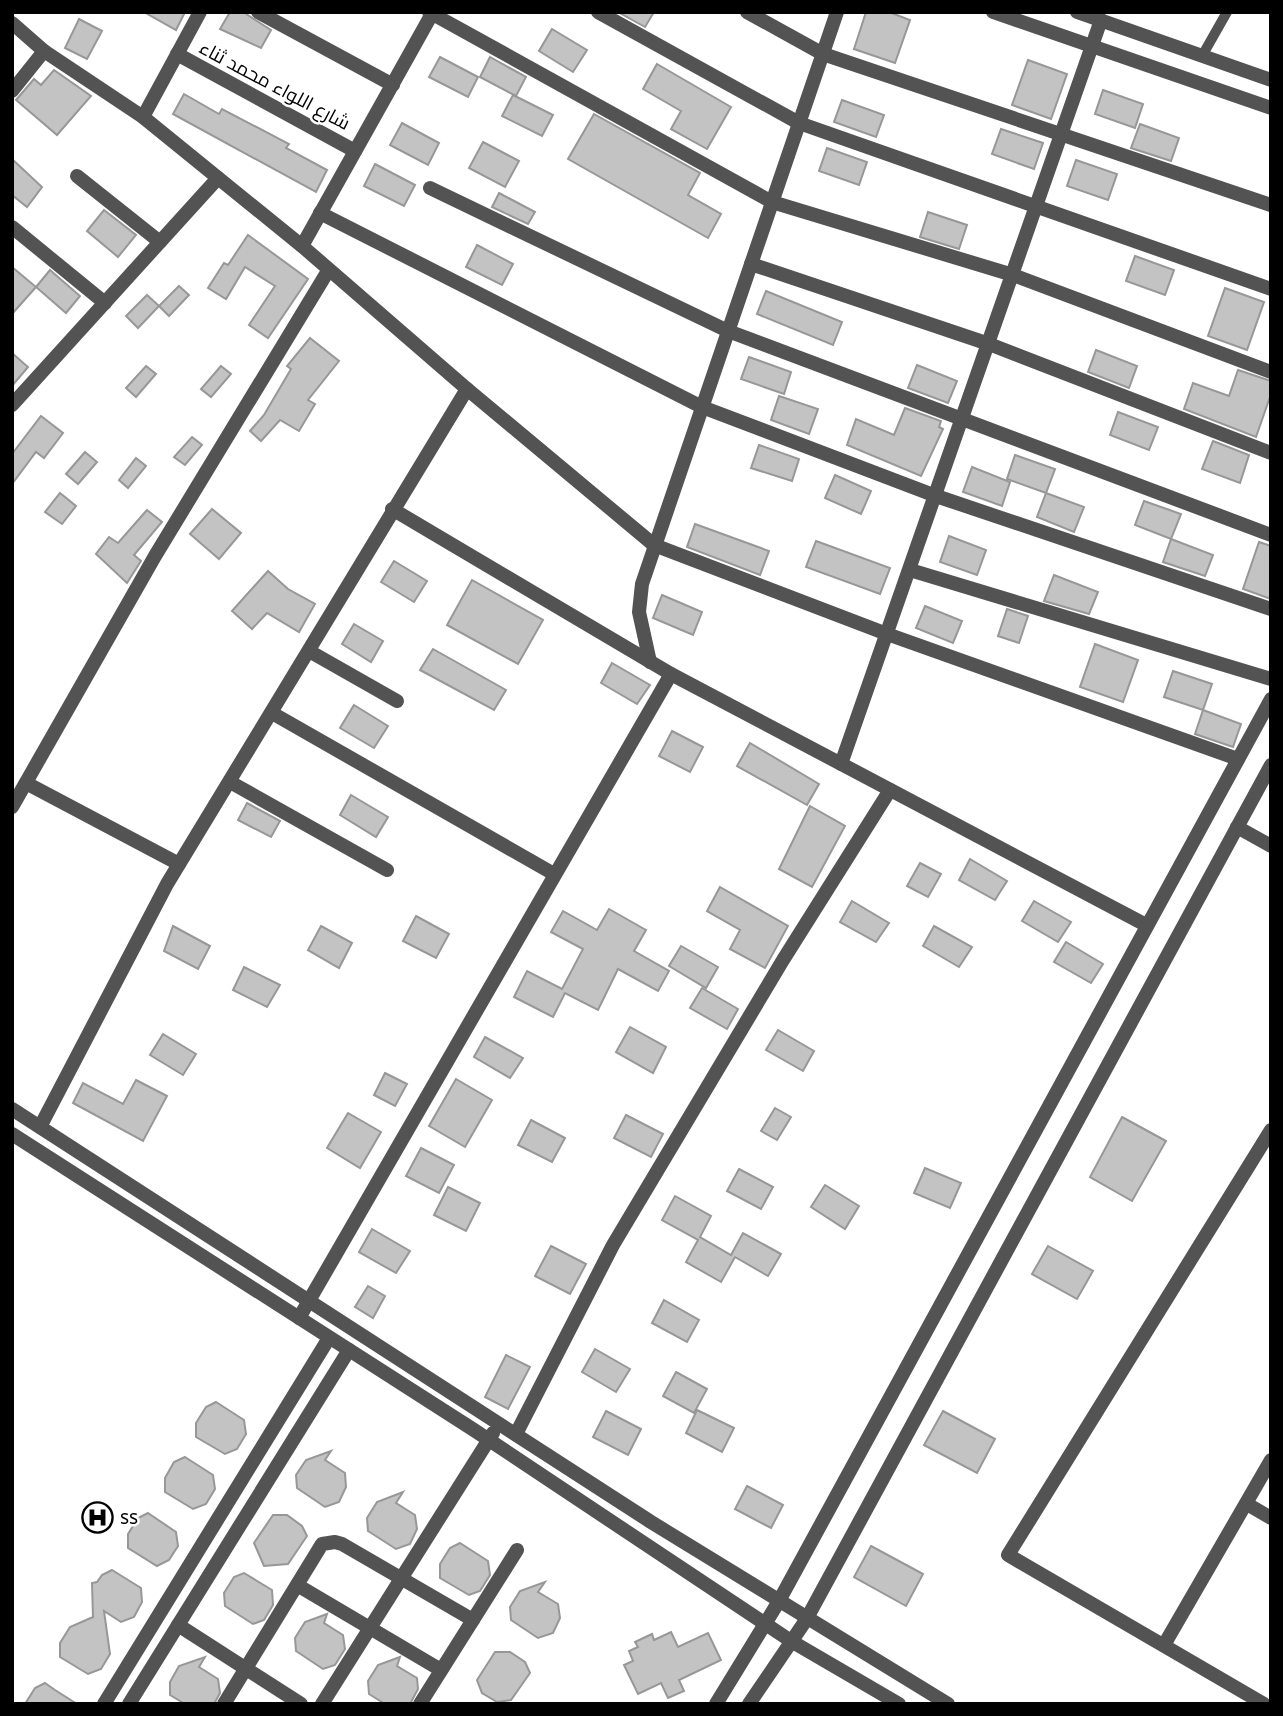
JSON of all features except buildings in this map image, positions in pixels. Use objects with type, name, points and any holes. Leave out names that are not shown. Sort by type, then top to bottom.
[{"type":"street","points":[[143,117],[200,12]]},
{"type":"street","points":[[258,12],[393,85]]},
{"type":"street","points":[[598,12],[799,122],[1271,289]]},
{"type":"street","points":[[747,12],[823,54],[1271,205]]},
{"type":"street","points":[[650,662],[639,612],[642,584],[837,12]]},
{"type":"street","points":[[993,12],[1271,108]]},
{"type":"street","points":[[1077,12],[1271,79]]},
{"type":"street","points":[[302,246],[431,13],[772,202],[1013,275],[1271,372]]},
{"type":"street","points":[[841,764],[1091,46],[1093,17]]},
{"type":"street","points":[[12,23],[44,51],[143,117],[302,246],[328,271],[654,545],[887,634],[1238,759]]},
{"type":"street","points":[[12,91],[44,51]]},
{"type":"street","name":"شارع اللواء محمد ثناء","points":[[177,54],[355,150]]},
{"type":"street","points":[[77,176],[160,242]]},
{"type":"street","points":[[12,405],[218,178]]},
{"type":"street","points":[[430,188],[728,331],[962,421],[1271,534]]},
{"type":"street","points":[[320,213],[702,407],[936,496],[1271,609]]},
{"type":"street","points":[[12,227],[105,303]]},
{"type":"street","points":[[751,264],[989,344],[1271,453]]},
{"type":"street","points":[[14,799],[26,783],[155,555],[328,271]]},
{"type":"street","points":[[40,1126],[179,864],[467,389]]},
{"type":"street","points":[[393,509],[671,674],[1146,925]]},
{"type":"street","points":[[910,570],[1271,679]]},
{"type":"street","points":[[309,651],[397,701]]},
{"type":"street","points":[[299,1318],[671,674]]},
{"type":"street","points":[[716,1704],[779,1601],[1271,699]]},
{"type":"street","points":[[272,713],[554,874]]},
{"type":"street","points":[[750,1704],[806,1620],[1271,765]]},
{"type":"street","points":[[230,782],[387,870]]},
{"type":"street","points":[[26,783],[179,864]]},
{"type":"street","points":[[516,1434],[613,1245],[890,790]]},
{"type":"street","points":[[1237,827],[1271,846]]},
{"type":"street","points":[[12,1109],[806,1620],[948,1704]]},
{"type":"street","points":[[1264,1704],[1008,1555],[1271,1130]]},
{"type":"street","points":[[12,1134],[489,1440],[791,1640],[899,1704]]},
{"type":"street","points":[[104,1704],[329,1338]]},
{"type":"street","points":[[129,1704],[349,1350]]},
{"type":"street","points":[[322,1704],[499,1423]]},
{"type":"street","points":[[1164,1645],[1271,1460]]},
{"type":"street","points":[[1247,1504],[1271,1518]]},
{"type":"street","points":[[224,1704],[322,1544],[342,1544],[473,1620]]},
{"type":"street","points":[[420,1704],[517,1550]]},
{"type":"street","points":[[297,1585],[441,1670]]},
{"type":"street","points":[[178,1625],[301,1704]]},
{"type":"lane","points":[[1202,56],[1227,12]]},
{"type":"place","name":"ss","points":[[97,1517]]}]
